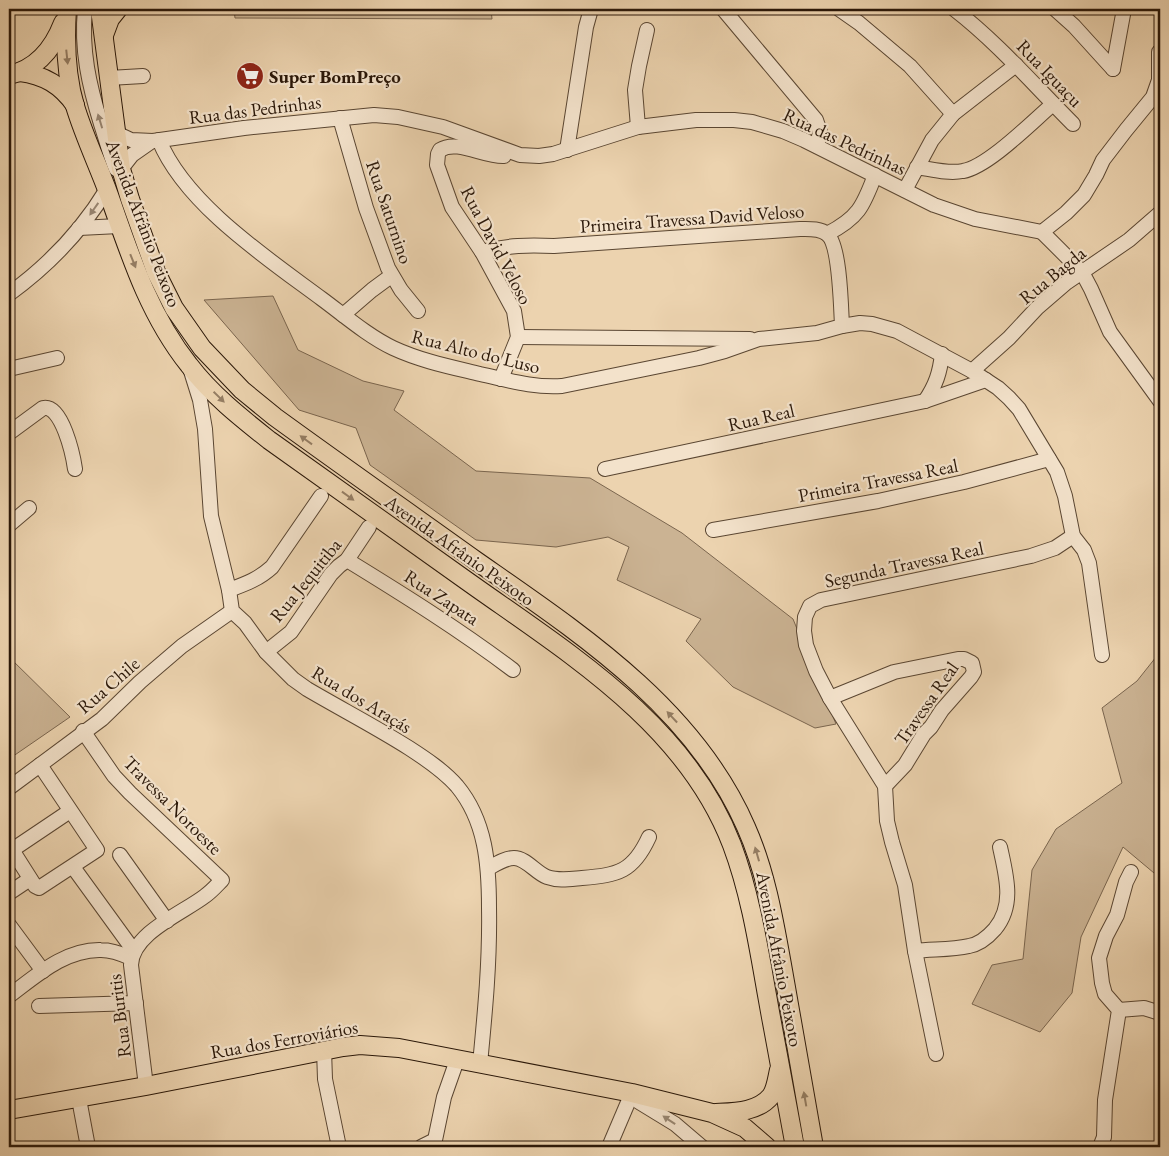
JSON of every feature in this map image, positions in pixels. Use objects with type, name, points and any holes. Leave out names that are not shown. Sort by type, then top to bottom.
[{"type":"main road","name":"Avenida Afrânio Peixoto","points":[[100,9],[121,170],[156,272],[174,308],[202,348],[242,390],[274,417],[588,642],[642,687],[671,716],[699,750],[735,803],[755,847],[764,878],[776,933],[814,1147]]},
{"type":"main road","points":[[104,35],[110,19],[118,9]]},
{"type":"main road","name":"Avenida Afrânio Peixoto","points":[[67,12],[68,63],[75,106],[140,280],[159,321],[189,366],[229,407],[269,440],[600,677],[653,726],[698,780],[715,809],[731,843],[751,904],[795,1147]]},
{"type":"main road","points":[[14,74],[32,66],[44,57],[53,45],[67,12]]},
{"type":"main road","points":[[14,74],[33,74],[46,78],[58,85],[75,106]]},
{"type":"main road","name":"Rua dos Ferroviários","points":[[9,1110],[79,1099],[324,1050],[352,1046],[380,1046],[399,1048],[634,1094],[712,1113],[745,1128],[768,1147]]},
{"type":"main road","name":"Rua dos Ferroviários","points":[[712,1113],[737,1112],[763,1104],[771,1095],[780,1067]]},
{"type":"street","points":[[85,9],[85,56],[90,87],[113,161],[130,199]]},
{"type":"street","points":[[567,150],[586,27],[591,9]]},
{"type":"street","points":[[723,9],[816,120],[820,132],[817,146]]},
{"type":"street","points":[[839,9],[859,23],[910,66],[953,114]]},
{"type":"street","name":"Rua Iguaçu","points":[[954,9],[976,25],[1073,124]]},
{"type":"street","points":[[1054,9],[1074,26],[1113,69],[1124,9]]},
{"type":"street","points":[[638,127],[635,90],[647,30]]},
{"type":"street","points":[[1159,52],[1159,80],[1153,97],[1103,160],[1094,180],[1084,195],[1066,213],[1042,232],[1082,272],[1110,332],[1160,401]]},
{"type":"street","points":[[905,190],[932,140],[953,114],[1016,65]]},
{"type":"street","points":[[110,83],[144,81]]},
{"type":"street","points":[[916,167],[954,172],[964,172],[976,167],[989,159],[1053,104]]},
{"type":"street","name":"Rua das Pedrinhas","points":[[116,133],[131,140],[156,140],[244,128],[374,115],[398,117],[443,128],[520,155],[539,156],[567,150],[638,127],[696,120],[752,122],[783,131],[817,146],[934,205],[954,213],[1042,232]]},
{"type":"street","name":"Rua Saturnino","points":[[340,118],[366,208],[391,276],[418,311]]},
{"type":"street","name":"Rua das Pedrinhas","points":[[121,170],[132,154],[156,140]]},
{"type":"street","name":"Rua Alto do Luso","points":[[156,140],[166,156],[203,203],[237,234],[343,315],[392,348],[445,366],[527,386],[562,386],[725,352],[759,339],[816,333],[860,323],[884,326],[972,371],[998,388],[1019,409],[1057,472],[1062,484],[1072,536]]},
{"type":"street","name":"Rua David Veloso","points":[[518,337],[514,311],[482,252],[452,207],[437,165],[438,154],[445,147],[451,146],[498,156],[520,155]]},
{"type":"street","points":[[827,234],[843,226],[853,218],[867,198],[875,175]]},
{"type":"street","points":[[9,294],[44,266],[94,210],[106,189]]},
{"type":"street","name":"Rua Bagda","points":[[972,371],[1009,338],[1037,308],[1066,283],[1129,240],[1160,214]]},
{"type":"street","points":[[79,228],[120,226]]},
{"type":"street","name":"Primeira Travessa David Veloso","points":[[482,252],[499,247],[517,245],[554,246],[800,229],[816,230],[827,234],[835,247],[837,328]]},
{"type":"street","points":[[343,315],[391,276]]},
{"type":"street","points":[[500,379],[518,337],[759,339]]},
{"type":"street","points":[[925,401],[940,372],[942,354]]},
{"type":"street","points":[[9,369],[57,358]]},
{"type":"street","points":[[189,366],[200,400],[205,429],[210,516],[229,590],[232,611]]},
{"type":"street","name":"Rua Real","points":[[605,469],[925,401],[986,380]]},
{"type":"street","points":[[9,433],[43,408],[48,407],[52,409],[68,437],[75,469]]},
{"type":"street","name":"Primeira Travessa Real","points":[[713,530],[878,501],[964,482],[1049,459]]},
{"type":"street","points":[[229,590],[262,577],[272,567],[321,496]]},
{"type":"street","points":[[9,525],[30,508]]},
{"type":"street","name":"Rua Jequitiba","points":[[266,652],[291,632],[331,574],[348,560],[369,527]]},
{"type":"street","points":[[1072,536],[1084,550],[1088,563],[1102,655]]},
{"type":"street","name":"Segunda Travessa Real","points":[[936,1054],[915,951],[906,885],[887,821],[885,786],[830,698],[816,671],[806,645],[804,617],[810,606],[821,600],[1030,556],[1055,548],[1072,536]]},
{"type":"street","name":"Rua Zapata","points":[[348,560],[426,608],[475,641],[513,670]]},
{"type":"street","name":"Rua dos Araçás","points":[[232,611],[245,623],[266,652],[293,679],[424,758],[457,786],[470,806],[485,844],[489,868],[490,958],[480,1064]]},
{"type":"street","name":"Rua Chile","points":[[9,788],[102,719],[140,682],[182,646],[232,611]]},
{"type":"street","name":"Travessa Real","points":[[830,698],[905,668],[958,659],[964,659],[972,663],[974,672],[971,677],[942,710],[924,734],[905,765],[885,786]]},
{"type":"street","name":"Travessa Noroeste","points":[[84,731],[119,782],[222,880],[207,895],[166,921]]},
{"type":"street","points":[[9,893],[73,867],[98,850],[40,766]]},
{"type":"street","points":[[35,884],[11,847],[70,811]]},
{"type":"street","points":[[489,868],[513,858],[518,859],[547,878],[560,880],[608,876],[625,869],[634,861],[649,837]]},
{"type":"street","points":[[915,951],[976,944],[984,940],[998,925],[1008,897],[1000,847]]},
{"type":"street","points":[[73,867],[133,954],[145,938],[166,921],[120,855]]},
{"type":"street","points":[[1100,1147],[1104,1137],[1106,1100],[1119,1010],[1105,994],[1099,958],[1106,936],[1117,914],[1126,882],[1131,872]]},
{"type":"street","points":[[9,925],[43,971]]},
{"type":"street","name":"Rua Buritis","points":[[9,996],[65,957],[84,951],[102,950],[133,954],[136,1003],[146,1086]]},
{"type":"street","points":[[39,1006],[136,1003]]},
{"type":"street","points":[[1119,1010],[1144,1008],[1160,1012]]},
{"type":"street","points":[[324,1050],[325,1079],[339,1147]]},
{"type":"street","points":[[429,1144],[457,1060]]},
{"type":"street","points":[[610,1147],[634,1094]]},
{"type":"street","points":[[634,1094],[638,1102],[675,1124],[702,1147]]},
{"type":"street","points":[[79,1099],[88,1147]]},
{"type":"shaded area","points":[[234,9],[491,9],[492,19],[235,18]]},
{"type":"shaded area","points":[[273,296],[298,350],[363,381],[404,391],[394,410],[476,471],[590,478],[682,533],[793,619],[836,724],[815,728],[733,687],[686,641],[701,619],[617,580],[629,547],[608,537],[556,547],[476,540],[370,465],[356,428],[299,410],[204,300]]},
{"type":"shaded area","points":[[1160,652],[1160,876],[1123,847],[1081,937],[1072,993],[1040,1032],[972,1004],[992,965],[1023,959],[1032,870],[1056,829],[1122,783],[1102,708],[1137,681]]},
{"type":"shaded area","points":[[9,657],[70,717],[9,759]]},
{"type":"place","name":"Super BomPreço","points":[[250,76]]}]
